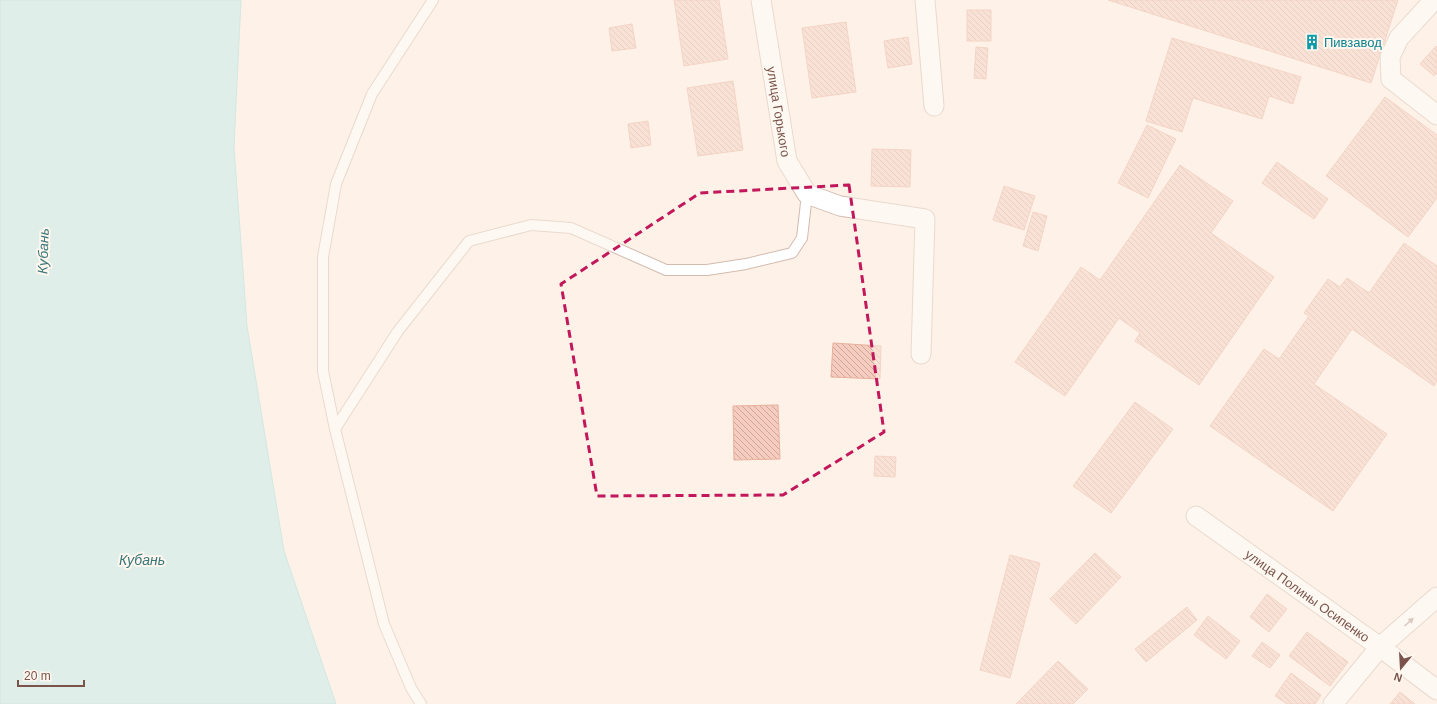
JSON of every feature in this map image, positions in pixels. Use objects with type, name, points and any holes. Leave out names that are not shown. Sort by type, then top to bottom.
[{"type":"street","name":"улица Горького","points":[[761,0],[787,161],[807,194]]},
{"type":"street","points":[[925,0],[934,106]]},
{"type":"street","points":[[1434,0],[1399,38],[1390,56],[1391,79],[1437,115]]},
{"type":"street","points":[[807,194],[840,206],[925,219],[921,354]]},
{"type":"street","name":"улица Полины Осипенко","points":[[1196,516],[1380,647],[1437,690]]},
{"type":"street","points":[[1333,704],[1380,647],[1437,597]]},
{"type":"lane","points":[[421,704],[411,688],[384,624],[334,429],[323,371],[323,257],[336,184],[372,94],[433,0]]},
{"type":"lane","points":[[334,429],[398,331],[469,241],[531,225],[571,228],[666,270],[707,270],[746,264],[792,253],[802,238],[807,194]]},
{"type":"highlighted area","points":[[849,185],[884,432],[783,495],[597,496],[561,284],[700,193]]},
{"type":"water","name":"Кубань","points":[[0,0],[241,0],[234,147],[247,326],[284,551],[336,704],[0,704]]},
{"type":"building","points":[[674,0],[719,0],[728,59],[684,66]]},
{"type":"building","name":"Пивзавод","points":[[1108,0],[1398,0],[1371,83]]},
{"type":"building","points":[[967,10],[991,10],[991,41],[967,41]]},
{"type":"building","points":[[846,22],[856,92],[812,98],[802,28]]},
{"type":"building","points":[[632,24],[636,48],[612,51],[609,28]]},
{"type":"building","points":[[908,37],[912,64],[888,68],[884,41]]},
{"type":"building","points":[[1172,38],[1301,77],[1293,104],[1269,96],[1262,119],[1193,98],[1182,132],[1146,121]]},
{"type":"building","points":[[1436,46],[1437,73],[1434,76],[1420,64]]},
{"type":"building","points":[[976,47],[988,48],[986,79],[974,78]]},
{"type":"building","points":[[733,81],[743,150],[698,156],[687,88]]},
{"type":"building","points":[[1385,97],[1437,135],[1437,198],[1408,237],[1326,176]]},
{"type":"building","points":[[648,121],[651,145],[631,148],[628,124]]},
{"type":"building","points":[[1147,125],[1176,139],[1148,198],[1118,183]]},
{"type":"building","points":[[872,149],[911,150],[910,187],[871,186]]},
{"type":"building","points":[[1277,162],[1328,199],[1314,219],[1262,183]]},
{"type":"building","points":[[1180,165],[1233,201],[1211,233],[1274,277],[1199,385],[1135,341],[1140,333],[1119,318],[1065,396],[1015,362],[1081,267],[1100,280]]},
{"type":"building","points":[[1004,186],[1035,196],[1024,230],[993,220]]},
{"type":"building","points":[[1033,212],[1047,216],[1038,251],[1023,246]]},
{"type":"building","points":[[1404,243],[1437,266],[1437,381],[1434,386],[1352,329],[1314,384],[1387,434],[1333,511],[1210,426],[1264,349],[1279,359],[1309,316],[1304,313],[1328,279],[1340,287],[1347,278],[1369,293]]},
{"type":"building","points":[[833,343],[881,346],[880,379],[831,377]]},
{"type":"building","points":[[1135,402],[1173,429],[1111,513],[1073,486]]},
{"type":"building","points":[[778,405],[780,459],[734,460],[733,406]]},
{"type":"building","points":[[875,456],[896,457],[895,477],[874,476]]},
{"type":"building","points":[[1095,553],[1121,577],[1076,624],[1050,599]]},
{"type":"building","points":[[1010,555],[1040,563],[1010,678],[980,670]]},
{"type":"building","points":[[1267,594],[1287,609],[1269,632],[1250,617]]},
{"type":"building","points":[[1187,607],[1197,620],[1146,662],[1135,649]]},
{"type":"building","points":[[1208,616],[1240,641],[1226,659],[1194,635]]},
{"type":"building","points":[[1307,632],[1348,662],[1330,686],[1289,656]]},
{"type":"building","points":[[1262,642],[1280,655],[1270,668],[1252,656]]},
{"type":"building","points":[[1058,661],[1088,689],[1073,704],[1016,704]]},
{"type":"building","points":[[1291,673],[1321,695],[1315,704],[1287,704],[1275,696]]},
{"type":"building","points":[[1400,692],[1415,704],[1390,704]]},
{"type":"place","name":"Пивзавод","points":[[1312,42]]}]
